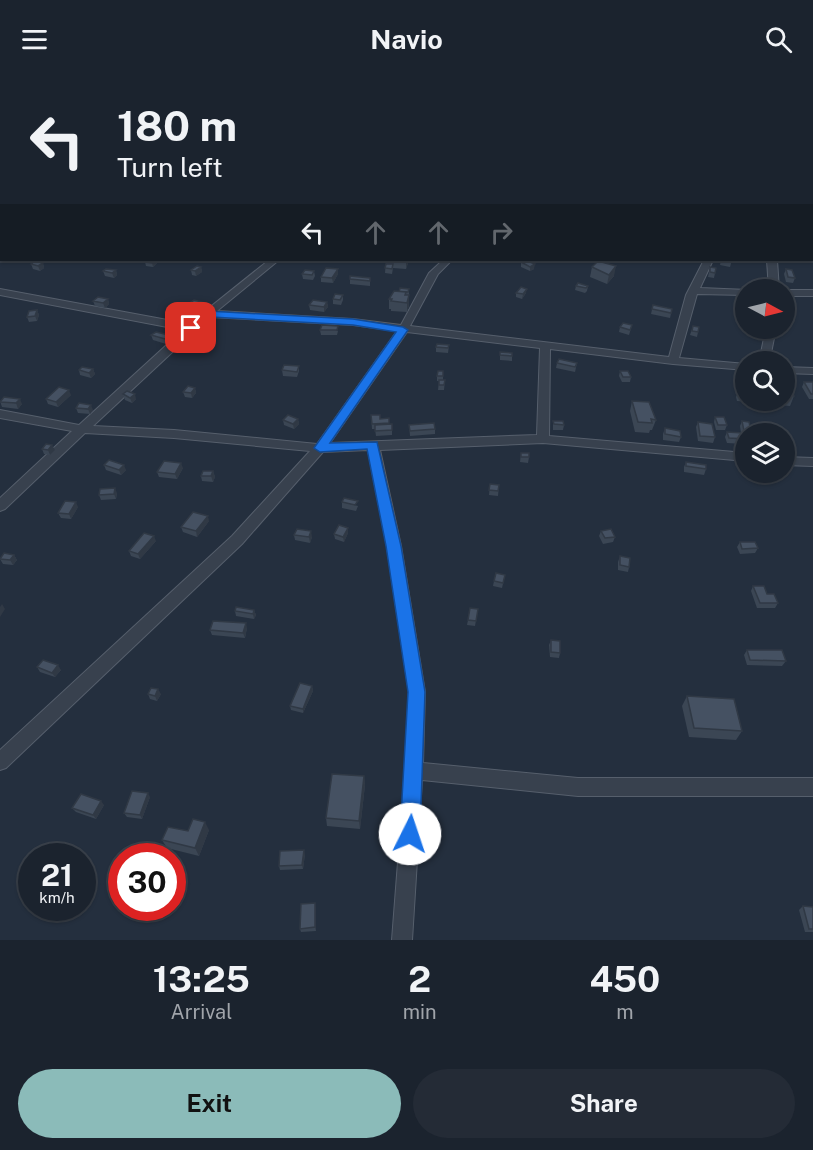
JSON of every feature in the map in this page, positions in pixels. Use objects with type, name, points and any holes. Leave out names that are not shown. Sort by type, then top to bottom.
[{"type":"street","points":[[0,506],[191,328],[273,261]]},
{"type":"street","points":[[0,762],[237,540],[320,448],[403,330],[434,273],[447,261]]},
{"type":"street","points":[[673,361],[691,295],[708,261]]},
{"type":"street","points":[[772,261],[773,279]]},
{"type":"street","points":[[694,291],[735,292]]},
{"type":"street","points":[[0,292],[191,328]]},
{"type":"street","points":[[795,293],[813,293]]},
{"type":"street","points":[[208,314],[353,322],[403,330],[735,366]]},
{"type":"street","points":[[543,439],[545,345]]},
{"type":"street","points":[[795,370],[813,371]]},
{"type":"street","points":[[0,414],[82,429],[174,434],[320,448],[543,439],[735,457]]},
{"type":"street","points":[[373,445],[394,546],[417,692],[402,940]]},
{"type":"street","points":[[795,461],[813,462]]},
{"type":"street","points":[[414,771],[578,787],[813,787]]},
{"type":"building","points":[[35,261],[43,263],[38,266],[31,264]]},
{"type":"building","points":[[528,261],[535,264],[530,267],[521,262]]},
{"type":"building","points":[[598,261],[616,266],[609,275],[592,267]]},
{"type":"building","points":[[386,264],[393,264],[392,269],[385,268]]},
{"type":"building","points":[[710,267],[716,268],[715,273],[710,272]]},
{"type":"building","points":[[326,268],[338,269],[332,278],[321,277]]},
{"type":"building","points":[[786,269],[792,270],[795,278],[788,277]]},
{"type":"building","points":[[116,270],[112,273],[103,271]]},
{"type":"building","points":[[305,270],[314,271],[312,275],[302,274]]},
{"type":"building","points":[[350,276],[370,278],[370,281],[350,279]]},
{"type":"building","points":[[578,283],[588,286],[586,288],[576,286]]},
{"type":"building","points":[[521,287],[527,289],[523,294],[516,293]]},
{"type":"building","points":[[400,288],[409,289],[408,292],[399,292]]},
{"type":"building","points":[[394,291],[406,292],[405,295],[409,295],[407,303],[391,301],[392,299],[389,299]]},
{"type":"building","points":[[335,294],[343,295],[340,300],[333,299]]},
{"type":"building","points":[[98,297],[108,299],[103,303],[93,301]]},
{"type":"building","points":[[313,300],[327,302],[324,307],[309,305]]},
{"type":"building","points":[[653,305],[672,309],[671,313],[652,309]]},
{"type":"building","points":[[37,310],[35,316],[27,317],[29,311]]},
{"type":"building","points":[[623,323],[632,325],[630,330],[620,327]]},
{"type":"building","points":[[322,325],[338,326],[337,330],[320,330]]},
{"type":"building","points":[[693,326],[699,327],[698,332],[692,331]]},
{"type":"building","points":[[156,332],[169,335],[165,339],[151,335]]},
{"type":"building","points":[[437,344],[449,345],[448,348],[436,347]]},
{"type":"building","points":[[500,352],[512,353],[512,356],[500,355]]},
{"type":"building","points":[[559,359],[577,363],[575,367],[557,363]]},
{"type":"building","points":[[284,365],[299,366],[297,372],[282,370]]},
{"type":"building","points":[[82,367],[93,369],[89,373],[79,370]]},
{"type":"building","points":[[438,371],[443,371],[443,376],[437,376]]},
{"type":"building","points":[[620,371],[628,371],[631,377],[623,377]]},
{"type":"building","points":[[439,380],[445,380],[444,385],[439,385]]},
{"type":"building","points":[[804,382],[813,382],[813,394],[811,394]]},
{"type":"building","points":[[188,386],[195,388],[191,393],[183,392]]},
{"type":"building","points":[[59,387],[69,390],[56,402],[46,399]]},
{"type":"building","points":[[127,391],[135,394],[130,398],[123,394]]},
{"type":"building","points":[[4,397],[20,399],[16,403],[0,402]]},
{"type":"building","points":[[632,401],[649,402],[656,420],[651,419],[652,423],[638,422]]},
{"type":"building","points":[[79,403],[91,405],[88,409],[76,408]]},
{"type":"building","points":[[288,415],[298,419],[293,424],[283,420]]},
{"type":"building","points":[[371,415],[380,415],[380,419],[389,418],[389,423],[372,424]]},
{"type":"building","points":[[715,417],[724,417],[727,425],[718,425]]},
{"type":"building","points":[[553,421],[563,421],[564,425],[554,424]]},
{"type":"building","points":[[698,422],[712,424],[715,437],[700,436]]},
{"type":"building","points":[[434,423],[435,429],[410,431],[409,425]]},
{"type":"building","points":[[392,424],[392,430],[375,431],[375,425]]},
{"type":"building","points":[[665,428],[680,431],[681,437],[665,434]]},
{"type":"building","points":[[727,432],[735,432],[735,438],[729,438]]},
{"type":"building","points":[[46,444],[52,445],[48,450],[42,449]]},
{"type":"building","points":[[521,453],[529,453],[529,457],[521,457]]},
{"type":"building","points":[[109,460],[124,465],[119,470],[104,465]]},
{"type":"building","points":[[164,461],[181,463],[175,474],[157,472]]},
{"type":"building","points":[[686,462],[706,465],[706,469],[686,466]]},
{"type":"building","points":[[203,471],[213,471],[211,476],[201,476]]},
{"type":"building","points":[[490,484],[499,485],[498,491],[489,490]]},
{"type":"building","points":[[115,488],[114,494],[99,495],[100,489]]},
{"type":"building","points":[[344,498],[358,501],[355,505],[342,502]]},
{"type":"building","points":[[65,501],[76,502],[69,514],[58,513]]},
{"type":"building","points":[[193,512],[208,516],[196,531],[181,527]]},
{"type":"building","points":[[339,525],[348,528],[343,537],[334,534]]},
{"type":"building","points":[[297,529],[311,531],[309,537],[294,535]]},
{"type":"building","points":[[611,529],[615,537],[605,538],[601,531]]},
{"type":"building","points":[[144,533],[154,536],[138,554],[129,551]]},
{"type":"building","points":[[740,542],[755,542],[758,548],[742,549]]},
{"type":"building","points":[[4,553],[14,555],[10,560],[0,559]]},
{"type":"building","points":[[620,556],[630,558],[629,567],[620,565]]},
{"type":"building","points":[[496,573],[505,575],[503,583],[494,581]]},
{"type":"building","points":[[753,586],[764,586],[767,594],[774,594],[778,603],[760,603]]},
{"type":"building","points":[[236,607],[254,610],[253,614],[235,611]]},
{"type":"building","points":[[470,608],[478,609],[476,621],[468,620]]},
{"type":"building","points":[[213,621],[246,623],[243,633],[210,630]]},
{"type":"building","points":[[551,640],[560,641],[560,653],[551,652]]},
{"type":"building","points":[[747,650],[782,650],[786,661],[750,660]]},
{"type":"building","points":[[43,660],[58,665],[52,673],[37,667]]},
{"type":"building","points":[[300,683],[312,686],[303,709],[290,706]]},
{"type":"building","points":[[151,688],[158,689],[155,696],[148,694]]},
{"type":"building","points":[[687,696],[734,699],[742,731],[694,728]]},
{"type":"building","points":[[332,774],[364,776],[359,821],[326,818]]},
{"type":"building","points":[[132,791],[148,793],[140,815],[124,813]]},
{"type":"building","points":[[81,794],[101,801],[93,815],[72,808]]},
{"type":"building","points":[[193,819],[205,822],[195,848],[186,846],[186,843],[162,840],[168,827],[188,831]]},
{"type":"building","points":[[304,850],[302,865],[279,866],[280,851]]},
{"type":"building","points":[[315,903],[315,927],[300,929],[301,904]]},
{"type":"building","points":[[803,906],[813,907],[813,929],[809,929]]},
{"type":"route","points":[[191,328],[208,314],[353,322],[403,330],[320,448],[373,445],[394,546],[417,692],[410,834]]}]
